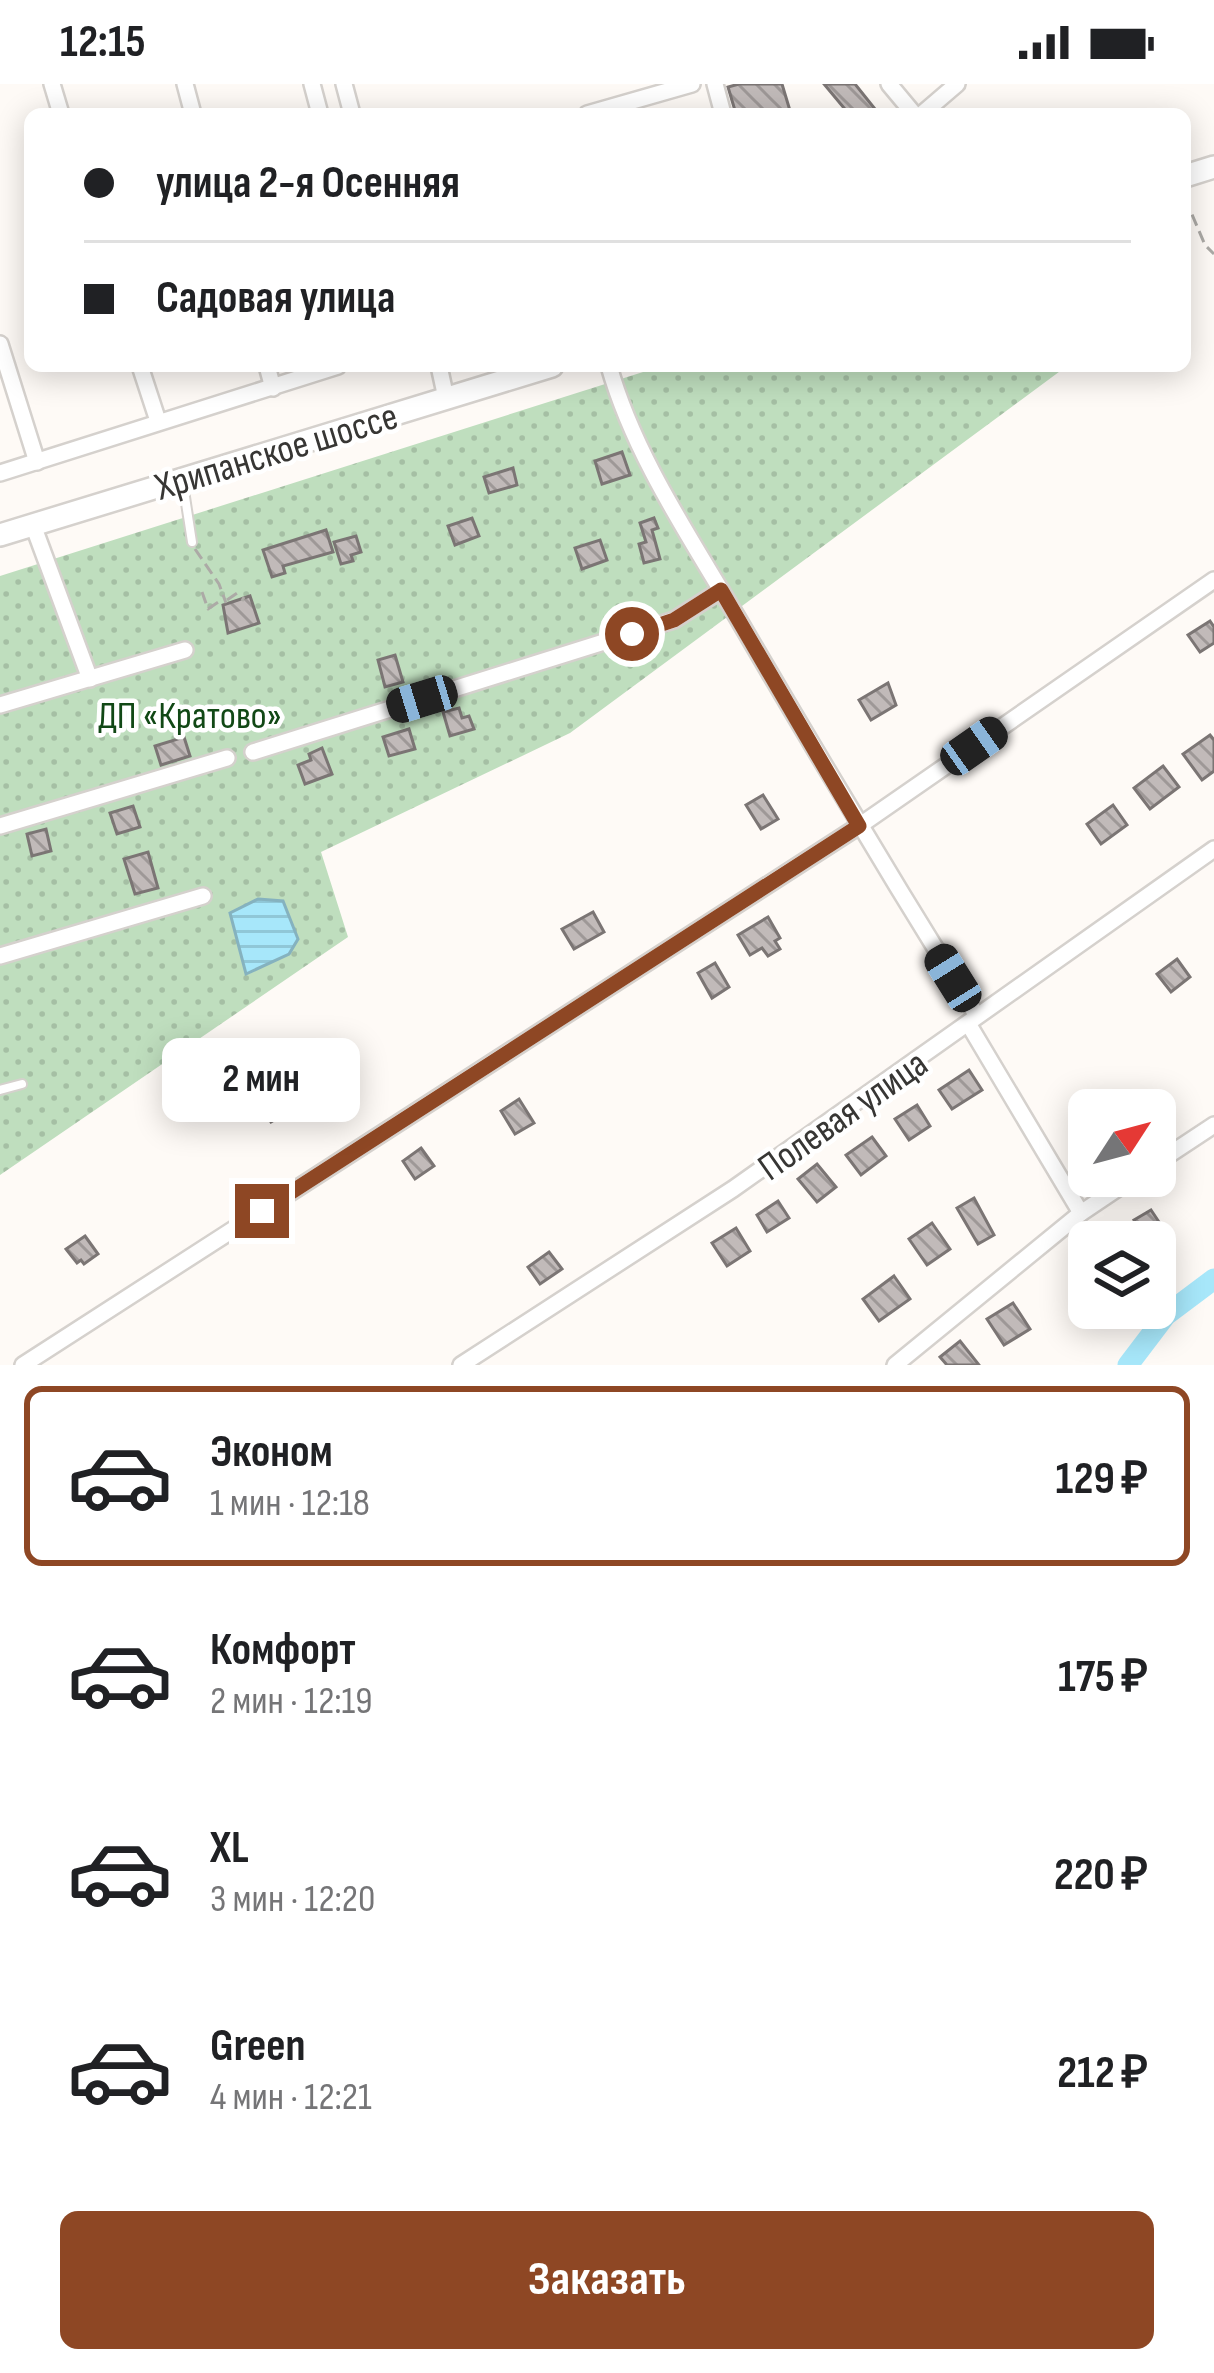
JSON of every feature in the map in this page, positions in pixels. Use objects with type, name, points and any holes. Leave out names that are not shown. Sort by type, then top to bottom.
[{"type":"main road","name":"Хрипанское шоссе","points":[[0,535],[532,372]]},
{"type":"street","points":[[608,108],[692,84]]},
{"type":"street","points":[[889,84],[912,108]]},
{"type":"street","points":[[926,108],[957,84]]},
{"type":"street","points":[[0,344],[37,462]]},
{"type":"street","points":[[142,372],[158,421]]},
{"type":"street","points":[[269,372],[273,388]]},
{"type":"street","points":[[0,473],[320,372]]},
{"type":"street","points":[[440,372],[446,398]]},
{"type":"street","points":[[611,372],[623,416],[1081,1213]]},
{"type":"street","points":[[33,525],[90,680]]},
{"type":"street","points":[[23,1365],[859,826],[1214,580]]},
{"type":"street","points":[[253,752],[674,620],[721,590]]},
{"type":"street","points":[[0,705],[185,650]]},
{"type":"street","points":[[0,826],[227,758]]},
{"type":"street","name":"Полевая улица","points":[[461,1365],[733,1190],[1214,850]]},
{"type":"street","points":[[0,956],[202,896]]},
{"type":"street","points":[[1176,1150],[1214,1124]]},
{"type":"street","points":[[905,1362],[1105,1197]]},
{"type":"lane","points":[[182,479],[192,542]]},
{"type":"lane","points":[[0,1090],[22,1084]]},
{"type":"path","points":[[1191,212],[1214,254]]},
{"type":"path","points":[[192,542],[222,601]]},
{"type":"path","points":[[202,592],[208,609],[242,596]]},
{"type":"green space","name":"ДП «Кратово»","points":[[643,372],[1059,372],[570,733],[321,852],[348,937],[0,1175],[0,576]]},
{"type":"water","points":[[258,899],[283,901],[298,939],[289,954],[246,974],[230,913]]},
{"type":"building","points":[[782,84],[789,108],[734,108],[728,87]]},
{"type":"building","points":[[824,84],[855,84],[874,108],[844,108]]},
{"type":"building","points":[[622,452],[630,475],[602,484],[595,461]]},
{"type":"building","points":[[513,468],[517,485],[489,493],[484,477]]},
{"type":"building","points":[[472,518],[479,536],[455,545],[448,526]]},
{"type":"building","points":[[654,518],[658,528],[652,530],[660,559],[644,563],[639,544],[646,542],[640,523]]},
{"type":"building","points":[[326,530],[333,552],[283,566],[285,573],[272,577],[263,550]]},
{"type":"building","points":[[356,536],[361,552],[351,555],[353,561],[341,564],[334,542]]},
{"type":"building","points":[[600,540],[607,560],[582,569],[575,548]]},
{"type":"building","points":[[250,596],[259,623],[228,633],[223,605]]},
{"type":"building","points":[[1210,621],[1214,643],[1200,652],[1188,635]]},
{"type":"building","points":[[395,655],[403,682],[385,687],[378,660]]},
{"type":"building","points":[[888,683],[896,705],[871,720],[859,700]]},
{"type":"building","points":[[459,708],[474,729],[450,736],[443,712]]},
{"type":"building","points":[[409,729],[415,749],[389,756],[383,737]]},
{"type":"building","points":[[1210,735],[1214,771],[1202,780],[1183,754]]},
{"type":"building","points":[[184,737],[190,756],[161,765],[155,746]]},
{"type":"building","points":[[322,748],[332,774],[305,784],[298,765]]},
{"type":"building","points":[[1163,766],[1179,787],[1150,809],[1134,788]]},
{"type":"building","points":[[763,795],[778,819],[761,829],[746,805]]},
{"type":"building","points":[[1113,805],[1127,825],[1101,844],[1087,824]]},
{"type":"building","points":[[133,806],[140,827],[117,834],[110,813]]},
{"type":"building","points":[[46,829],[51,851],[32,856],[27,834]]},
{"type":"building","points":[[148,852],[158,888],[135,894],[124,859]]},
{"type":"building","points":[[593,912],[604,932],[574,949],[562,929]]},
{"type":"building","points":[[768,917],[780,938],[775,941],[780,949],[768,956],[762,948],[750,955],[738,935]]},
{"type":"building","points":[[1177,959],[1190,977],[1171,992],[1157,974]]},
{"type":"building","points":[[715,963],[729,987],[712,998],[698,973]]},
{"type":"building","points":[[969,1070],[982,1090],[952,1109],[939,1090]]},
{"type":"building","points":[[280,1085],[294,1108],[271,1122],[256,1098]]},
{"type":"building","points":[[519,1099],[534,1123],[515,1134],[501,1111]]},
{"type":"building","points":[[917,1105],[930,1126],[909,1140],[895,1119]]},
{"type":"building","points":[[872,1137],[886,1156],[861,1175],[846,1155]]},
{"type":"building","points":[[421,1148],[434,1166],[415,1179],[403,1161]]},
{"type":"building","points":[[817,1164],[836,1187],[817,1202],[798,1179]]},
{"type":"building","points":[[974,1198],[994,1235],[978,1244],[957,1208]]},
{"type":"building","points":[[778,1201],[789,1218],[767,1232],[757,1215]]},
{"type":"building","points":[[1151,1210],[1158,1221],[1135,1221]]},
{"type":"building","points":[[932,1223],[950,1249],[927,1265],[909,1239]]},
{"type":"building","points":[[736,1228],[750,1251],[727,1266],[712,1243]]},
{"type":"building","points":[[85,1236],[98,1254],[84,1264],[77,1263],[66,1249]]},
{"type":"building","points":[[549,1252],[562,1269],[540,1284],[528,1267]]},
{"type":"building","points":[[894,1276],[910,1299],[879,1321],[863,1299]]},
{"type":"building","points":[[1013,1303],[1030,1329],[1004,1345],[987,1319]]},
{"type":"building","points":[[960,1341],[979,1365],[947,1365],[940,1357]]},
{"type":"waterway","points":[[1128,1365],[1166,1315],[1214,1279]]},
{"type":"route","points":[[262,1211],[859,826],[721,590],[674,620],[632,634]]}]
